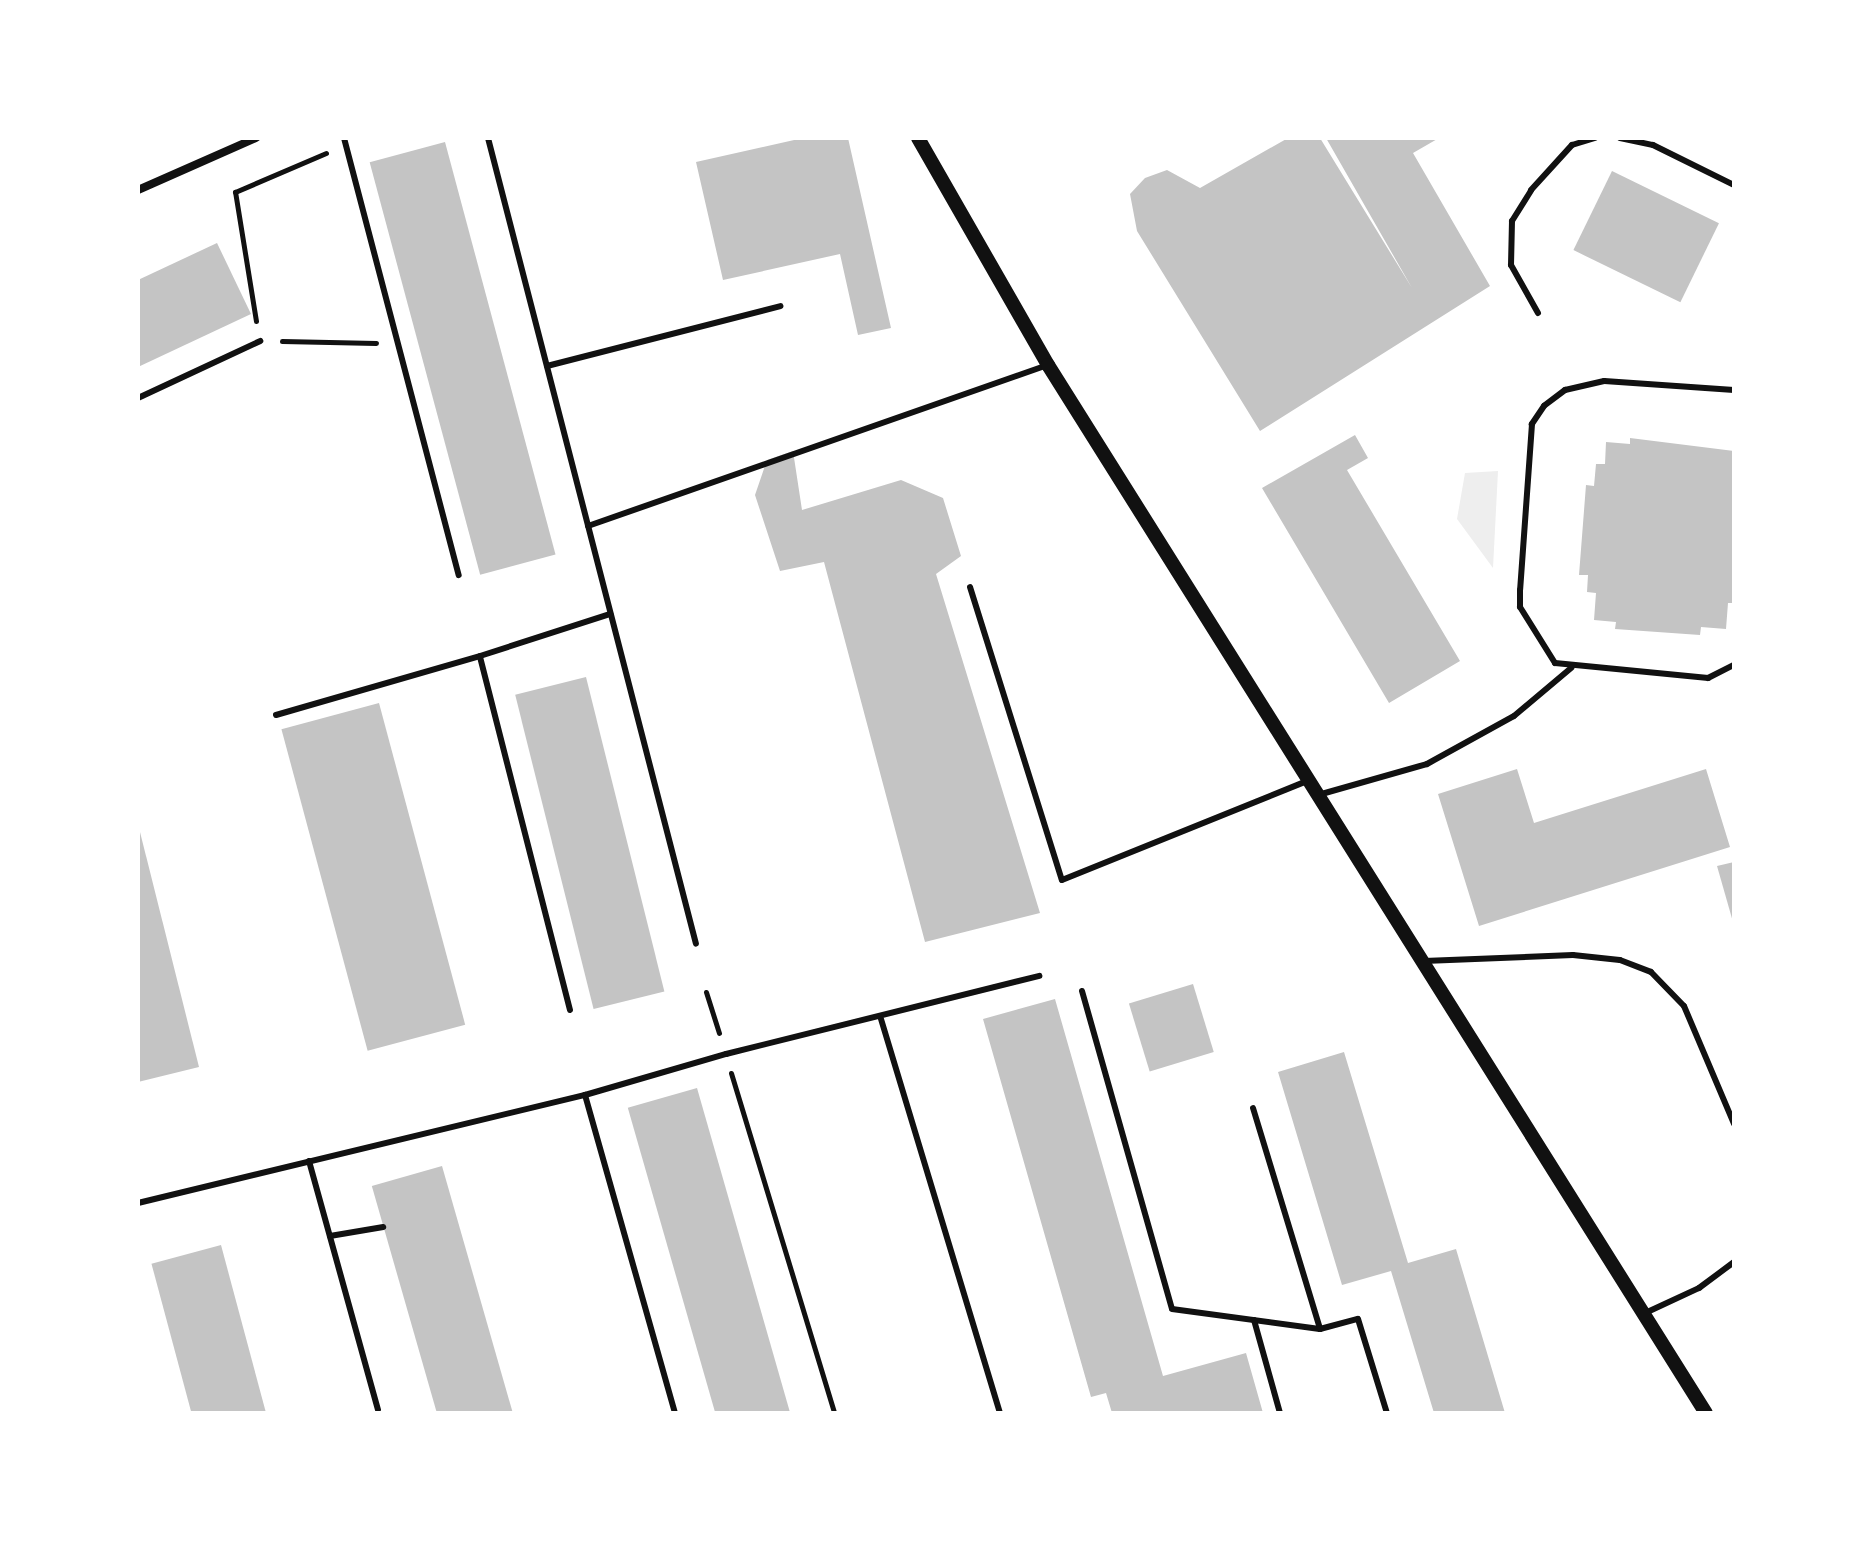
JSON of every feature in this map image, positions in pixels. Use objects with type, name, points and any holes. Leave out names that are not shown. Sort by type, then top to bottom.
[{"type":"street","points":[[138,190],[256,138]]},
{"type":"street","points":[[918,138],[934,160],[1048,365],[1305,782],[1706,1413]]},
{"type":"street","points":[[930,138],[934,160]]},
{"type":"lane","points":[[488,138],[696,944]]},
{"type":"lane","points":[[1538,313],[1511,265],[1512,221],[1531,190],[1572,145],[1595,138]]},
{"type":"lane","points":[[1620,138],[1653,145],[1734,185]]},
{"type":"lane","points":[[344,142],[459,575]]},
{"type":"lane","points":[[547,366],[780,306]]},
{"type":"lane","points":[[138,398],[260,341]]},
{"type":"lane","points":[[588,526],[1048,365]]},
{"type":"lane","points":[[1734,390],[1581,384],[1565,390],[1536,415],[1520,607],[1545,652],[1571,668],[1708,678],[1734,665]]},
{"type":"lane","points":[[970,587],[1062,880],[1305,782]]},
{"type":"lane","points":[[276,715],[480,656],[610,614]]},
{"type":"lane","points":[[480,656],[570,1010]]},
{"type":"lane","points":[[1314,796],[1427,764],[1514,716],[1571,668]]},
{"type":"lane","points":[[1421,961],[1573,955],[1620,960],[1651,972],[1684,1006],[1734,1124]]},
{"type":"lane","points":[[138,1203],[585,1095],[726,1054],[881,1019],[1039,976]]},
{"type":"lane","points":[[1082,991],[1172,1309],[1320,1329],[1358,1319],[1387,1413]]},
{"type":"lane","points":[[881,1019],[1000,1413]]},
{"type":"lane","points":[[585,1095],[675,1413]]},
{"type":"lane","points":[[1253,1108],[1320,1329]]},
{"type":"lane","points":[[309,1161],[378,1410]]},
{"type":"lane","points":[[330,1236],[383,1227]]},
{"type":"lane","points":[[1643,1314],[1699,1288],[1734,1262]]},
{"type":"lane","points":[[1254,1320],[1280,1413]]},
{"type":"path","points":[[344,142],[235,192],[260,341],[398,343]]},
{"type":"path","points":[[706,992],[834,1413]]},
{"type":"shaded area","points":[[1498,471],[1493,568],[1457,519],[1465,473]]},
{"type":"building","points":[[803,138],[848,138],[891,328],[858,335],[840,254],[723,280],[696,162]]},
{"type":"building","points":[[1288,138],[1320,138],[1412,288],[1326,138],[1439,138],[1413,153],[1490,286],[1260,431],[1137,231],[1130,194],[1145,178],[1167,170],[1200,188]]},
{"type":"building","points":[[445,142],[556,554],[480,575],[370,162]]},
{"type":"building","points":[[1612,171],[1719,223],[1680,302],[1573,250]]},
{"type":"building","points":[[217,243],[251,314],[138,367],[138,280]]},
{"type":"building","points":[[1355,435],[1368,458],[1347,470],[1460,661],[1389,703],[1262,488]]},
{"type":"building","points":[[1630,438],[1734,451],[1734,603],[1728,603],[1726,629],[1701,627],[1700,635],[1615,629],[1616,622],[1594,620],[1596,593],[1587,592],[1588,575],[1579,575],[1586,485],[1594,486],[1596,464],[1605,464],[1606,442],[1630,444]]},
{"type":"building","points":[[793,451],[802,510],[901,480],[943,498],[961,556],[936,574],[1040,913],[925,942],[824,562],[780,571],[755,495],[767,460]]},
{"type":"building","points":[[586,677],[664,991],[594,1009],[515,695]]},
{"type":"building","points":[[379,703],[465,1025],[368,1051],[281,729]]},
{"type":"building","points":[[1517,769],[1534,823],[1706,769],[1730,847],[1479,926],[1438,794]]},
{"type":"building","points":[[138,824],[199,1067],[138,1082]]},
{"type":"building","points":[[1734,862],[1734,922],[1733,922],[1717,866]]},
{"type":"building","points":[[1193,984],[1214,1052],[1150,1071],[1129,1004]]},
{"type":"building","points":[[1055,999],[1163,1376],[1246,1353],[1263,1413],[1112,1413],[1106,1393],[1091,1397],[983,1019]]},
{"type":"building","points":[[1344,1052],[1408,1263],[1456,1249],[1505,1413],[1434,1413],[1391,1271],[1342,1285],[1278,1072]]},
{"type":"building","points":[[697,1088],[790,1413],[715,1413],[628,1108]]},
{"type":"building","points":[[442,1166],[513,1412],[437,1413],[372,1186]]},
{"type":"building","points":[[221,1245],[266,1413],[191,1413],[151,1264]]}]
